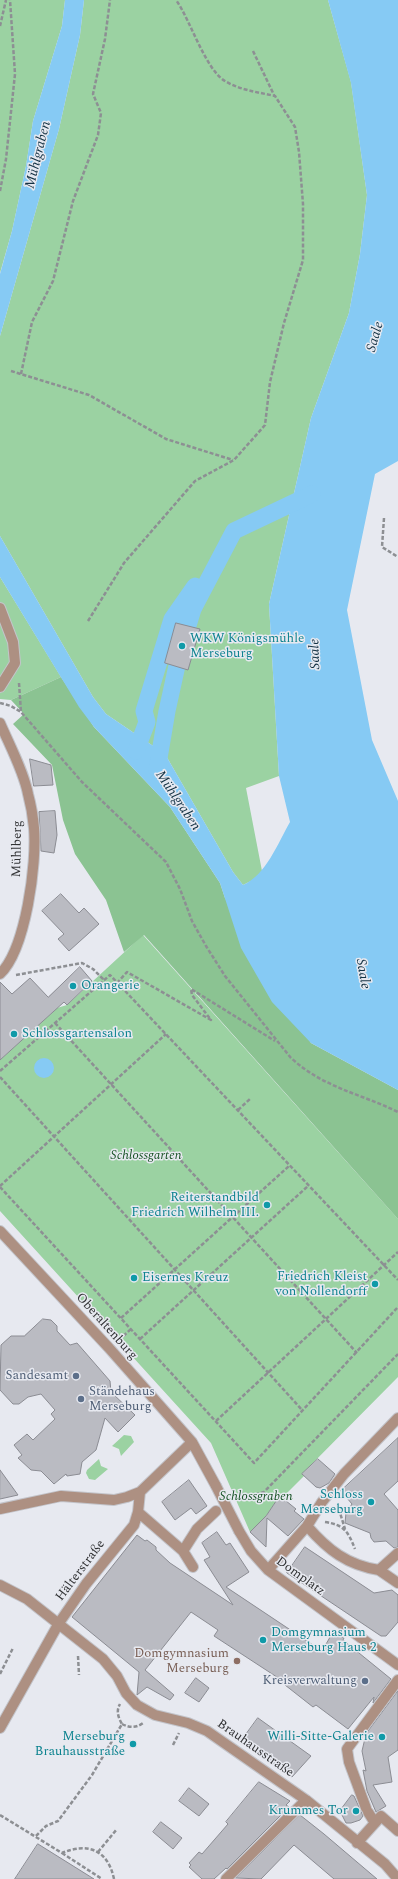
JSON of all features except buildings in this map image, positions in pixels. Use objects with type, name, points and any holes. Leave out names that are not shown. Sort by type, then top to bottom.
[{"type":"street","points":[[0,608],[12,642],[15,663],[0,688]]},
{"type":"street","name":"Mühlberg","points":[[0,723],[28,792],[34,828],[33,863],[26,917],[17,948],[0,974]]},
{"type":"street","name":"Oberaltenburg","points":[[0,1231],[109,1348],[192,1442]]},
{"type":"street","points":[[268,1570],[310,1523],[334,1486],[344,1474],[398,1418]]},
{"type":"street","points":[[0,1509],[61,1496],[114,1500],[127,1497],[140,1492],[192,1442]]},
{"type":"street","name":"Domplatz","points":[[192,1442],[239,1531],[251,1551],[268,1570],[398,1665]]},
{"type":"street","name":"Hälterstraße","points":[[0,1728],[59,1623],[86,1584],[134,1525],[138,1512],[140,1492]]},
{"type":"street","points":[[183,1551],[197,1529],[216,1511]]},
{"type":"street","points":[[138,1512],[183,1551],[193,1567]]},
{"type":"street","points":[[310,1523],[336,1554],[362,1568],[379,1570],[398,1582]]},
{"type":"street","points":[[379,1570],[398,1553]]},
{"type":"street","name":"Brauhausstraße","points":[[0,1585],[27,1599],[103,1659],[117,1676],[126,1693],[137,1705],[150,1713],[188,1723],[207,1731],[306,1800],[385,1864],[398,1879]]},
{"type":"street","points":[[375,1823],[367,1810],[349,1762],[347,1749],[398,1680]]},
{"type":"street","points":[[226,1879],[306,1800]]},
{"type":"street","points":[[357,1842],[381,1816],[398,1831]]},
{"type":"path","points":[[0,26],[6,0]]},
{"type":"path","points":[[0,191],[6,159],[15,74],[10,0]]},
{"type":"path","points":[[21,374],[32,322],[53,282],[73,201],[98,135],[101,113],[94,94],[105,39],[110,0]]},
{"type":"path","points":[[176,0],[184,11],[209,64],[224,80],[246,90],[274,96]]},
{"type":"path","points":[[88,621],[124,563],[195,481],[234,460],[265,425],[270,382],[284,323],[303,260],[303,204],[299,152],[295,127],[274,96],[253,50]]},
{"type":"path","points":[[11,371],[89,395],[166,439],[234,460]]},
{"type":"path","points":[[384,518],[382,547],[398,557]]},
{"type":"path","points":[[15,663],[21,712]]},
{"type":"path","points":[[0,702],[21,712],[82,782],[166,862],[180,889],[192,921],[225,976],[261,1018],[278,1043],[303,1069],[321,1081],[398,1112]]},
{"type":"path","points":[[12,976],[82,963],[93,969],[104,980]]},
{"type":"path","points":[[117,983],[127,972],[211,1020],[192,995],[191,989],[278,1043]]},
{"type":"path","points":[[0,1071],[110,975],[398,1280]]},
{"type":"path","points":[[55,1023],[357,1353]]},
{"type":"path","points":[[166,1034],[0,1187],[254,1463],[398,1307]]},
{"type":"path","points":[[0,1077],[303,1411]]},
{"type":"path","points":[[238,1110],[250,1099]]},
{"type":"path","points":[[121,1318],[289,1166]]},
{"type":"path","points":[[140,1339],[308,1186]]},
{"type":"path","points":[[216,1421],[398,1252]]},
{"type":"path","points":[[236,1501],[264,1492],[398,1354]]},
{"type":"path","points":[[334,1486],[339,1514],[362,1568]]},
{"type":"path","points":[[310,1523],[337,1524],[345,1529]]},
{"type":"path","points":[[0,1674],[13,1648]]},
{"type":"path","points":[[126,1693],[117,1709],[118,1717],[122,1724],[128,1728],[136,1727],[142,1724],[150,1713]]},
{"type":"path","points":[[36,1836],[46,1826],[58,1821],[92,1775],[122,1724]]},
{"type":"path","points":[[0,1815],[36,1836],[102,1879]]},
{"type":"path","points":[[98,1852],[118,1828]]},
{"type":"path","points":[[62,1853],[81,1847],[98,1852],[111,1866],[114,1879]]},
{"type":"green space","points":[[0,0],[65,0],[62,26],[33,121],[26,166],[12,231],[0,273]]},
{"type":"green space","points":[[84,0],[328,0],[351,82],[367,195],[360,254],[349,313],[311,418],[269,604],[279,776],[246,788],[262,871],[253,880],[243,885],[233,872],[165,754],[106,714],[93,697],[0,536],[0,336],[59,129],[80,35]]},
{"type":"green space","points":[[0,577],[61,677],[11,700],[0,699]]},
{"type":"green space","points":[[61,677],[94,727],[170,807],[220,883],[225,898],[311,1043],[398,1090],[398,1219],[144,935],[124,952],[106,900],[75,854],[63,820],[52,765],[13,724],[24,714],[11,700]]},
{"type":"green space","name":"Schlossgarten","points":[[143,935],[398,1219],[398,1377],[302,1474],[304,1476],[282,1498],[280,1496],[266,1516],[250,1532],[211,1443],[0,1211],[0,1060],[57,1008],[67,1005]]},
{"type":"green space","points":[[124,1435],[131,1436],[134,1442],[121,1456],[119,1449],[112,1446]]},
{"type":"green space","points":[[99,1459],[101,1466],[108,1469],[95,1480],[89,1479],[86,1473],[87,1470]]},
{"type":"water","name":"Mühlgraben","points":[[65,0],[84,0],[80,35],[59,129],[0,336],[0,274],[12,231],[26,166],[33,121],[62,26]]},
{"type":"water","points":[[328,0],[398,0],[398,461],[375,474],[347,610],[372,740],[398,801],[398,1090],[311,1043],[272,1002],[241,948],[220,883],[170,807],[94,727],[79,707],[0,577],[0,536],[93,697],[106,714],[165,754],[233,872],[243,885],[251,880],[271,858],[290,822],[279,776],[269,604],[311,418],[349,313],[360,254],[367,195],[351,83]]},
{"type":"water","points":[[44,1058],[51,1061],[54,1068],[51,1075],[44,1078],[37,1075],[34,1068],[37,1061]]},
{"type":"waterway","name":"Mühlgraben","points":[[157,770],[167,711],[180,652],[193,609],[234,531],[312,494]]},
{"type":"waterway","points":[[136,751],[147,722],[144,711],[172,619],[195,586]]},
{"type":"place","name":"WKW Königsmühle Merseburg","points":[[182,646]]},
{"type":"place","name":"Orangerie","points":[[73,986]]},
{"type":"place","name":"Schlossgartensalon","points":[[14,1034]]},
{"type":"place","name":"Reiterstandbild Friedrich Wilhelm III.","points":[[267,1205]]},
{"type":"place","name":"Eisernes Kreuz","points":[[134,1278]]},
{"type":"place","name":"Friedrich Kleist von Nollendorff","points":[[375,1284]]},
{"type":"place","name":"Sandesamt","points":[[76,1376]]},
{"type":"place","name":"Ständehaus Merseburg","points":[[81,1399]]},
{"type":"place","name":"Schloss Merseburg","points":[[371,1502]]},
{"type":"place","name":"Domgymnasium Merseburg Haus 2","points":[[263,1640]]},
{"type":"place","name":"Domgymnasium Merseburg","points":[[237,1661]]},
{"type":"place","name":"Kreisverwaltung","points":[[365,1681]]},
{"type":"place","name":"Willi-Sitte-Galerie","points":[[382,1737]]},
{"type":"place","name":"Merseburg Brauhausstraße","points":[[133,1744]]},
{"type":"place","name":"Krummes Tor","points":[[356,1811]]},
{"type":"water label","name":"Saale","points":[[376,337]]},
{"type":"water label","name":"Saale","points":[[316,654]]},
{"type":"water label","name":"Saale","points":[[362,974]]},
{"type":"park label","name":"Schlossgraben","points":[[256,1497]]}]
